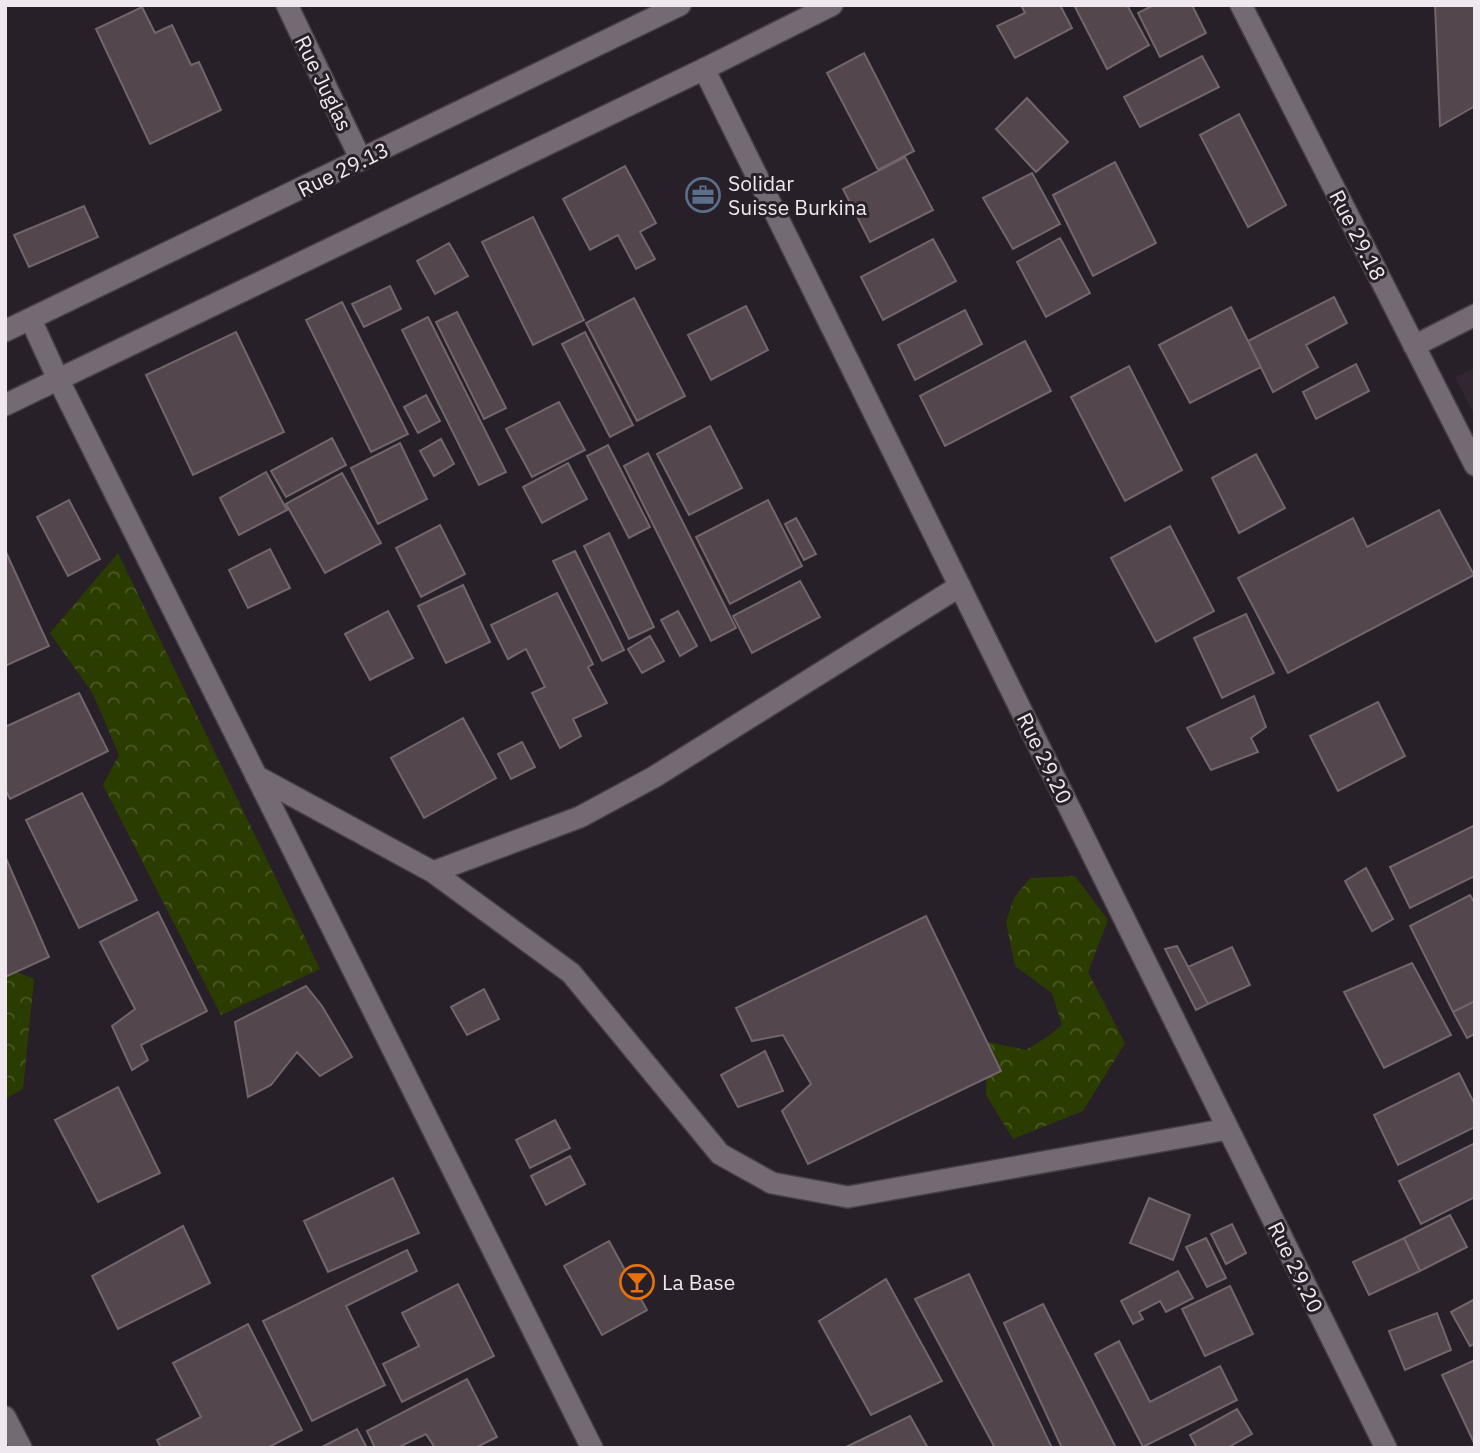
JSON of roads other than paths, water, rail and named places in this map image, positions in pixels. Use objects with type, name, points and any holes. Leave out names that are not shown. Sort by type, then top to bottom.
[{"type":"street","name":"Rue Juglas","points":[[287,5],[361,160]]},
{"type":"street","name":"Rue 29.13","points":[[5,331],[680,5]]},
{"type":"street","points":[[5,405],[832,5]]},
{"type":"street","name":"Rue 29.18","points":[[1241,5],[1475,465]]},
{"type":"street","name":"Rue 29.20","points":[[704,69],[1386,1448]]},
{"type":"street","points":[[1414,346],[1475,315]]},
{"type":"street","points":[[31,320],[592,1448]]},
{"type":"street","points":[[433,872],[580,817],[654,777],[960,586]]},
{"type":"street","points":[[256,776],[433,872],[571,973],[720,1154],[772,1183],[848,1197],[1228,1129]]},
{"type":"street","points":[[5,1417],[21,1448]]},
{"type":"place","name":"Solidar Suisse Burkina","points":[[703,195]]},
{"type":"place","name":"La Base","points":[[637,1282]]}]
